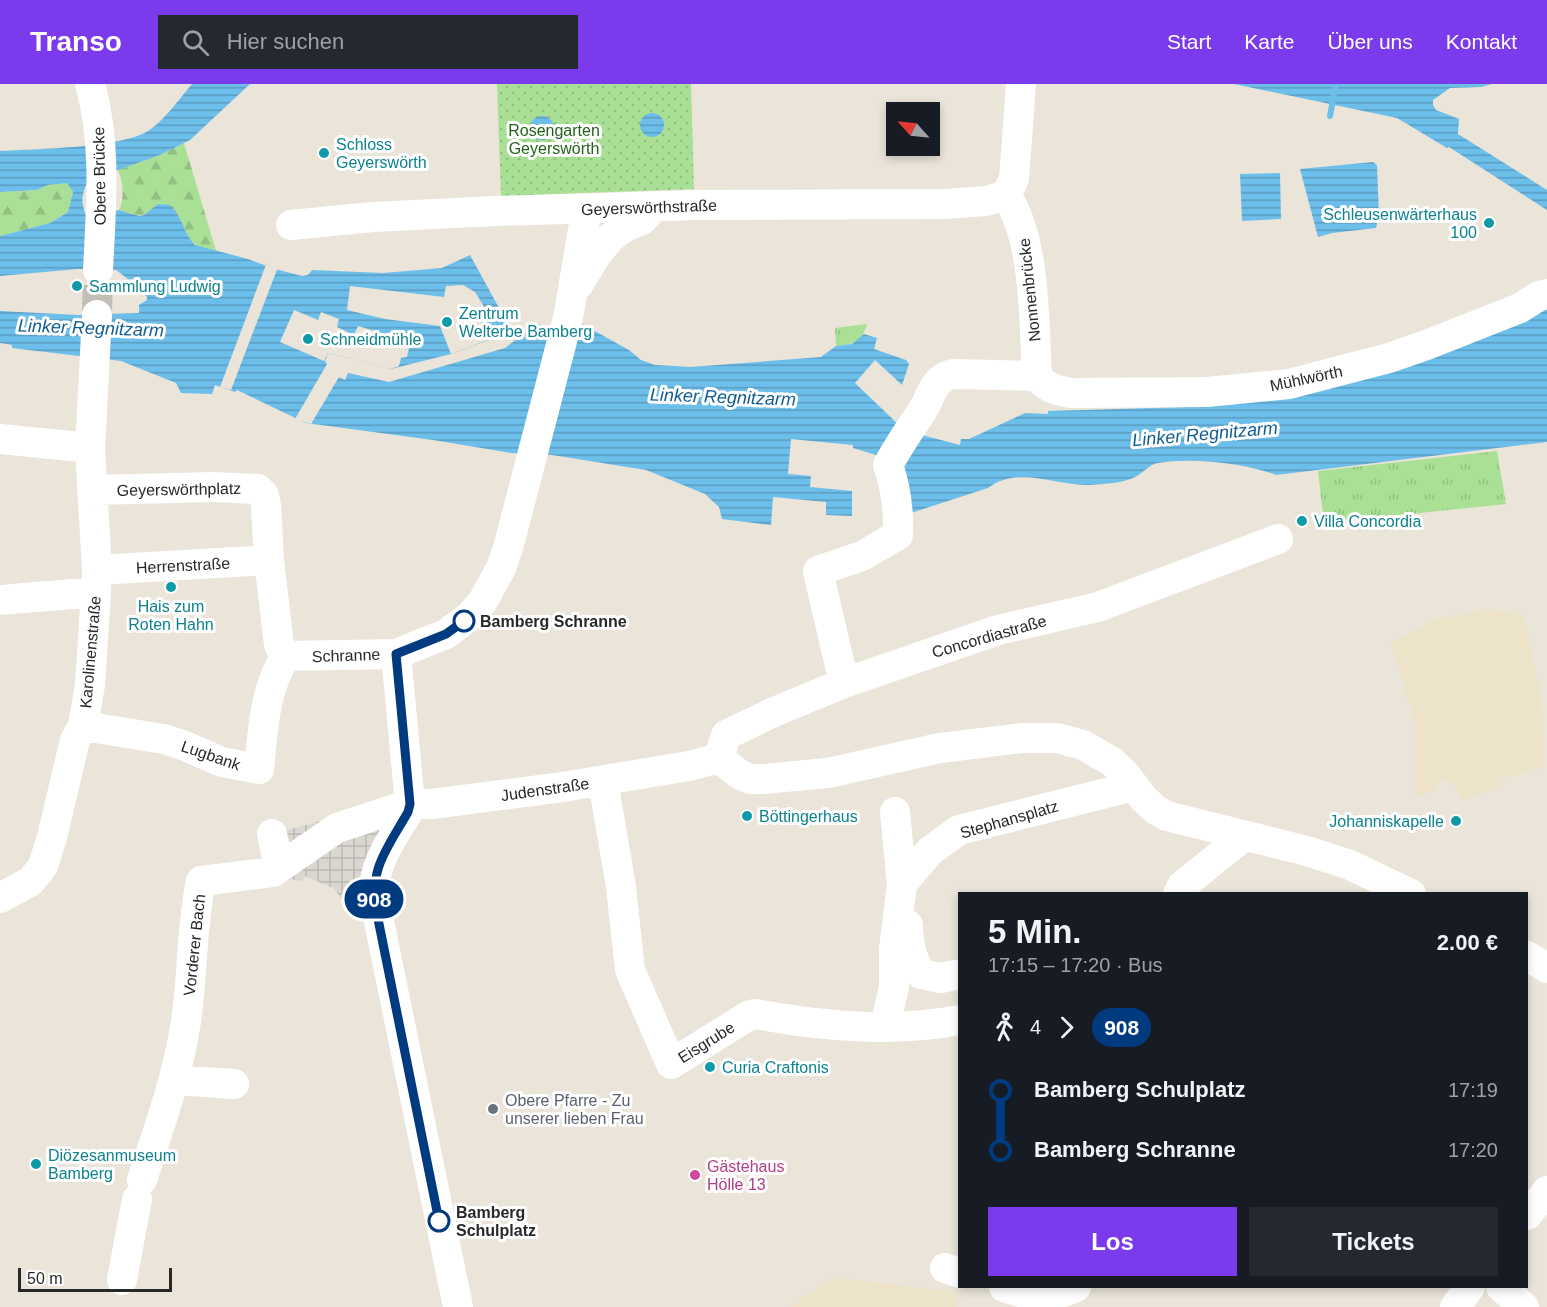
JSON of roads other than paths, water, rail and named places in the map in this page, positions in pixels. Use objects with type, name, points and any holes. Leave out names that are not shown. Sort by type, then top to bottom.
[{"type":"street","name":"Obere Brücke","points":[[90,84],[96,106],[100,138],[102,193],[98,270]]},
{"type":"street","points":[[1006,195],[1014,179],[1021,84]]},
{"type":"street","name":"Geyerswörthstraße","points":[[291,225],[414,215],[588,209],[945,204],[986,201],[1006,195]]},
{"type":"street","name":"Nonnenbrücke","points":[[1006,195],[1016,209],[1021,223],[1044,382]]},
{"type":"street","points":[[571,306],[597,254],[610,238],[623,228],[642,220],[654,207]]},
{"type":"street","points":[[571,306],[581,236],[588,209]]},
{"type":"street","name":"Mühlwörth","points":[[844,682],[818,571],[862,556],[898,535],[899,515],[891,475],[908,430],[923,411],[931,391],[946,375],[1044,382],[1070,393],[1143,394],[1234,390],[1288,384],[1419,348],[1520,308],[1539,296],[1547,294]]},
{"type":"street","name":"Schranne","points":[[286,656],[396,654],[446,634],[470,616],[483,600],[501,568],[508,548],[571,306]]},
{"type":"street","name":"Karolinenstraße","points":[[0,898],[31,881],[43,866],[75,740],[83,726],[90,685],[96,581],[90,448],[98,315]]},
{"type":"street","points":[[0,439],[90,448]]},
{"type":"street","name":"Geyerswörthplatz","points":[[93,490],[258,489],[264,495],[269,560]]},
{"type":"street","name":"Concordiastraße","points":[[719,758],[726,735],[844,682],[998,630],[1098,607],[1278,539]]},
{"type":"street","points":[[269,560],[279,645],[286,656]]},
{"type":"street","name":"Herrenstraße","points":[[0,600],[96,581],[269,560]]},
{"type":"street","points":[[396,654],[410,804],[408,812],[381,859],[376,874],[374,897],[458,1307]]},
{"type":"street","name":"Lugbank","points":[[83,726],[164,739],[222,762],[259,769],[265,715],[277,670],[286,656]]},
{"type":"street","points":[[719,758],[739,774],[750,779],[763,779],[828,773],[939,748],[1022,738],[1057,738],[1083,746],[1104,756],[1124,773],[1144,799],[1167,816],[1307,851],[1350,865],[1407,892]]},
{"type":"street","name":"Judenstraße","points":[[276,869],[337,828],[410,804],[432,804],[603,781],[689,766],[719,758]]},
{"type":"street","name":"Eisgrube","points":[[603,781],[622,897],[630,970],[671,1064],[754,1014],[850,1027],[958,1020]]},
{"type":"street","name":"Stephansplatz","points":[[901,891],[930,851],[959,830],[1134,786]]},
{"type":"street","points":[[895,812],[901,891],[908,920],[909,945],[914,962],[921,974],[941,978],[955,975]]},
{"type":"street","points":[[272,834],[276,869]]},
{"type":"street","points":[[1180,890],[1244,836]]},
{"type":"street","name":"Vorderer Bach","points":[[122,1280],[140,1189],[175,1080],[188,1009],[193,926],[201,881],[276,869]]},
{"type":"street","points":[[885,1026],[894,987],[894,949],[901,891]]},
{"type":"street","points":[[1528,957],[1547,968]]},
{"type":"street","points":[[175,1080],[234,1084]]},
{"type":"street","points":[[1528,1214],[1547,1191]]},
{"type":"street","points":[[1007,1288],[1035,1296],[1051,1297],[1074,1288]]},
{"type":"street","points":[[1455,1307],[1469,1288]]},
{"type":"street","points":[[1503,1288],[1524,1307]]},
{"type":"water","name":"Linker Regnitzarm","points":[[192,84],[250,84],[190,140],[160,155],[118,170],[89,175],[82,200],[87,217],[119,210],[139,216],[144,215],[158,204],[170,205],[195,245],[302,276],[308,275],[312,270],[383,273],[442,268],[470,255],[516,339],[536,323],[546,327],[582,324],[629,350],[641,360],[655,365],[691,367],[821,357],[836,346],[852,344],[864,334],[877,338],[874,349],[906,360],[909,364],[902,385],[875,360],[855,383],[901,427],[960,445],[961,439],[969,439],[1025,413],[1048,414],[1048,411],[1187,407],[1547,304],[1547,442],[1276,475],[1234,464],[1171,461],[1155,464],[1130,479],[1107,484],[1090,485],[1038,478],[1012,478],[1000,481],[988,488],[899,515],[876,455],[853,448],[853,445],[791,439],[788,474],[811,476],[810,487],[852,491],[852,516],[826,515],[826,502],[773,497],[771,525],[722,519],[719,507],[705,494],[646,470],[552,455],[511,453],[306,423],[237,390],[235,392],[215,385],[212,394],[181,393],[176,383],[121,361],[12,348],[12,345],[0,343],[0,311],[78,315],[139,313],[139,305],[147,300],[147,297],[140,290],[140,280],[128,279],[116,270],[78,269],[0,276],[0,236],[50,223],[68,212],[73,192],[67,183],[48,185],[37,190],[0,192],[0,151],[102,144],[139,135],[157,124]],"holes":[[[463,285],[475,292],[488,313],[479,317],[488,340],[451,354],[440,326],[385,319],[347,310],[350,286],[444,297],[446,286]],[[294,310],[318,320],[321,312],[339,319],[337,327],[354,335],[358,326],[411,339],[407,357],[401,358],[399,366],[390,369],[328,353],[324,361],[280,342]]]},
{"type":"water","points":[[1234,84],[1492,84],[1481,87],[1450,88],[1433,100],[1433,105],[1436,110],[1459,119],[1458,134],[1547,190],[1547,210],[1449,147],[1447,148],[1397,118]]},
{"type":"water","points":[[652,113],[660,117],[664,125],[660,133],[652,137],[644,133],[640,125],[644,117]]},
{"type":"water","points":[[542,116],[550,120],[554,128],[550,136],[542,140],[534,136],[530,128],[534,120]]},
{"type":"water","points":[[1373,162],[1377,165],[1379,216],[1376,228],[1332,233],[1318,237],[1300,169]]},
{"type":"water","points":[[1280,173],[1281,219],[1242,221],[1240,174]]},
{"type":"waterway","points":[[1330,116],[1336,84]]},
{"type":"tunnel","points":[[97,315],[98,270]]},
{"type":"place","name":"Schloss Geyerswörth","points":[[324,153]]},
{"type":"place","name":"Schleusenwärterhaus 100","points":[[1489,223]]},
{"type":"place","name":"Sammlung Ludwig","points":[[77,286]]},
{"type":"place","name":"Zentrum Welterbe Bamberg","points":[[447,322]]},
{"type":"place","name":"Schneidmühle","points":[[308,339]]},
{"type":"place","name":"Villa Concordia","points":[[1302,521]]},
{"type":"place","name":"Hais zum Roten Hahn","points":[[171,587]]},
{"type":"place","name":"Bamberg Schranne","points":[[464,621]]},
{"type":"place","name":"Böttingerhaus","points":[[747,816]]},
{"type":"place","name":"Johanniskapelle","points":[[1456,821]]},
{"type":"place","name":"Curia Craftonis","points":[[710,1067]]},
{"type":"place","name":"Obere Pfarre - Zu unserer lieben Frau","points":[[493,1109]]},
{"type":"place","name":"Diözesanmuseum Bamberg","points":[[36,1164]]},
{"type":"place","name":"Gästehaus Hölle 13","points":[[695,1175]]},
{"type":"place","name":"Bamberg Schulplatz","points":[[439,1221]]},
{"type":"park label","name":"Rosengarten Geyerswörth","points":[[554,139]]}]
